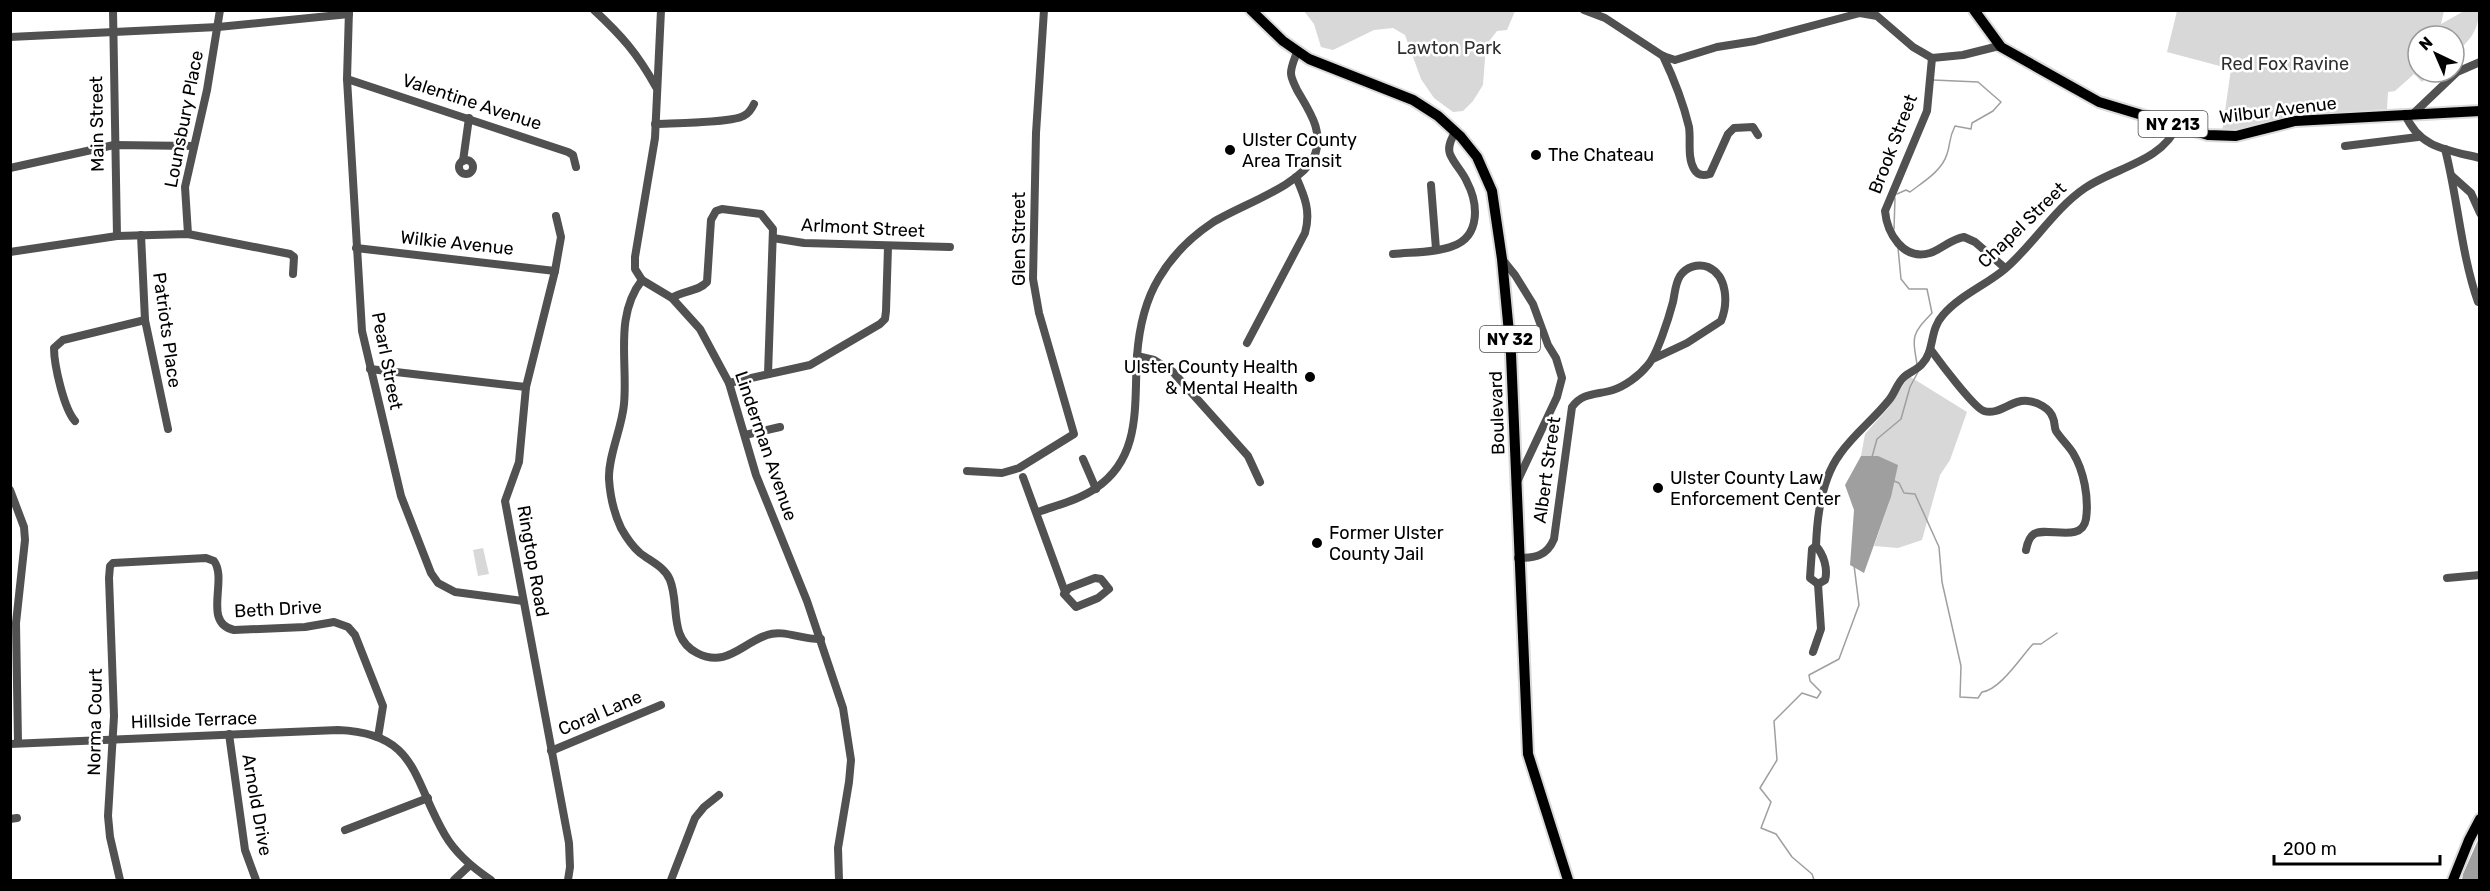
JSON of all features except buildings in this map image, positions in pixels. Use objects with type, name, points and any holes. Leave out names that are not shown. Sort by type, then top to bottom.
[{"type":"main road","name":"Boulevard","points":[[1251,10],[1268,28],[1309,59],[1413,100],[1438,116],[1477,157],[1492,190],[1502,260],[1511,354],[1528,754],[1568,880]]},
{"type":"main road","name":"Wilbur Avenue","points":[[1974,10],[1999,46],[2110,107],[2208,135],[2236,136],[2295,122],[2480,111]]},
{"type":"main road","points":[[2453,880],[2480,819]]},
{"type":"street","name":"Main Street","points":[[113,10],[117,236]]},
{"type":"street","name":"Lounsbury Place","points":[[188,234],[185,188],[220,10]]},
{"type":"street","points":[[594,10],[623,37],[638,56],[656,87]]},
{"type":"street","points":[[661,10],[651,163],[635,257],[635,268],[642,280],[632,297],[626,318],[623,346],[624,403],[609,477],[612,498],[622,528],[635,548],[659,566],[669,577],[675,620],[681,638],[697,653],[716,659],[728,657],[773,633],[804,639],[821,639]]},
{"type":"street","name":"Glen Street","points":[[1021,473],[1074,434],[1039,313],[1033,279],[1036,133],[1044,10]]},
{"type":"street","points":[[1584,10],[1624,28],[1663,56],[1675,60],[1717,46],[1755,41],[1860,13],[1877,16],[1913,47],[1932,58],[1963,55],[1999,46]]},
{"type":"street","points":[[10,37],[218,27],[349,12]]},
{"type":"street","name":"Pearl Street","points":[[349,12],[346,79],[362,331],[401,496],[431,573],[438,583],[455,592],[523,601]]},
{"type":"street","points":[[1038,512],[1096,489],[1126,455],[1134,430],[1137,356],[1143,318],[1153,289],[1169,263],[1184,245],[1211,224],[1296,177],[1311,162],[1318,142],[1315,123],[1292,79],[1291,68],[1297,52]]},
{"type":"street","points":[[1663,56],[1684,110],[1689,130],[1692,166],[1696,172],[1701,175],[1710,174],[1732,129],[1753,127],[1758,135]]},
{"type":"street","name":"Brook Street","points":[[1932,58],[1927,111],[1885,211],[1886,222],[1895,240],[1908,251],[1923,254],[1933,252],[1957,238],[1969,238],[2005,268]]},
{"type":"street","points":[[2480,62],[2457,72],[2409,114],[2412,129],[2418,137],[2445,149],[2480,158]]},
{"type":"street","name":"Valentine Avenue","points":[[346,79],[568,152],[576,159],[576,167]]},
{"type":"street","points":[[655,124],[696,121],[730,122],[744,116],[754,104]]},
{"type":"street","points":[[463,161],[469,118]]},
{"type":"street","name":"Chapel Street","points":[[1818,584],[1810,578],[1812,549],[1815,546],[1827,482],[1834,463],[1840,453],[1889,400],[1901,379],[1922,365],[1931,350],[1931,337],[1941,316],[1952,305],[2005,268],[2086,187],[2161,149],[2173,136],[2177,125]]},
{"type":"street","points":[[1393,254],[1456,245],[1470,234],[1475,217],[1473,198],[1467,182],[1450,153],[1450,142],[1455,132]]},
{"type":"street","points":[[2345,146],[2418,137]]},
{"type":"street","points":[[10,168],[114,145],[194,146]]},
{"type":"street","points":[[2445,149],[2475,275],[2478,302]]},
{"type":"street","points":[[2450,174],[2471,193],[2480,213]]},
{"type":"street","points":[[1247,343],[1305,233],[1308,213],[1305,197],[1296,177]]},
{"type":"street","points":[[1431,185],[1436,249]]},
{"type":"street","points":[[672,298],[707,282],[711,220],[716,211],[722,209],[761,214],[773,229],[768,374]]},
{"type":"street","name":"Ringtop Road","points":[[556,216],[561,237],[555,271],[526,387],[519,462],[505,501],[570,850],[568,880]]},
{"type":"street","points":[[10,252],[117,236],[188,234],[290,255],[294,258],[293,274]]},
{"type":"street","name":"Patriots Place","points":[[141,235],[146,320],[168,429]]},
{"type":"street","name":"Arlmont Street","points":[[773,238],[804,243],[950,247]]},
{"type":"street","points":[[729,383],[810,365],[883,321],[886,312],[888,247]]},
{"type":"street","name":"Wilkie Avenue","points":[[356,248],[555,271]]},
{"type":"street","points":[[1502,260],[1525,289],[1533,304],[1562,378],[1557,398],[1515,484]]},
{"type":"street","name":"Albert Street","points":[[1518,558],[1539,556],[1546,552],[1554,539],[1572,407],[1584,395],[1620,387],[1647,367],[1653,358],[1668,320],[1675,286],[1682,272],[1695,266],[1710,268],[1724,289],[1726,302],[1721,321],[1687,343],[1653,358]]},
{"type":"street","name":"Linderman Avenue","points":[[642,280],[672,298],[700,328],[729,383],[759,483],[821,639],[843,708],[851,749],[849,782],[838,848],[839,880]]},
{"type":"street","points":[[75,421],[70,415],[56,368],[54,348],[63,340],[146,320]]},
{"type":"street","points":[[1931,350],[1971,401],[1981,410],[1986,412],[1999,410],[2024,400],[2035,402],[2046,409],[2053,417],[2055,429],[2080,467],[2086,522],[2079,530],[2069,533],[2036,533],[2031,536],[2026,550]]},
{"type":"street","points":[[1137,356],[1154,360],[1173,372],[1248,456],[1260,482]]},
{"type":"street","points":[[370,369],[526,387]]},
{"type":"street","points":[[745,435],[780,427]]},
{"type":"street","points":[[1083,459],[1096,489]]},
{"type":"street","points":[[967,471],[1021,473],[1038,512],[1066,600],[1076,607],[1098,598],[1109,589],[1101,579],[1095,578],[1069,588],[1065,592]]},
{"type":"street","points":[[10,490],[24,527],[25,540],[13,623],[14,744]]},
{"type":"street","points":[[1813,652],[1821,629],[1818,584],[1825,580],[1826,576],[1822,554],[1815,546]]},
{"type":"street","name":"Beth Drive","points":[[113,563],[206,558],[214,561],[218,570],[219,619],[226,628],[242,630],[305,627],[334,622],[344,624],[355,635],[381,701],[383,714],[378,737]]},
{"type":"street","name":"Norma Court","points":[[113,563],[110,566],[109,578],[114,716],[108,816],[110,837],[120,880]]},
{"type":"street","points":[[2447,578],[2480,575]]},
{"type":"street","name":"Coral Lane","points":[[551,751],[661,705]]},
{"type":"street","name":"Hillside Terrace","points":[[14,744],[338,730],[355,731],[378,737]]},
{"type":"street","name":"Arnold Drive","points":[[229,734],[245,850],[256,880]]},
{"type":"street","points":[[378,737],[389,742],[408,759],[444,834],[470,865],[491,880]]},
{"type":"street","points":[[671,880],[695,818],[719,795]]},
{"type":"street","points":[[345,830],[428,798]]},
{"type":"street","points":[[454,880],[470,865]]},
{"type":"green space","name":"Lawton Park","points":[[1304,11],[1515,11],[1507,30],[1497,31],[1486,45],[1483,85],[1473,101],[1463,111],[1453,112],[1434,98],[1421,79],[1405,35],[1393,28],[1374,30],[1333,50],[1321,47],[1314,24]]},
{"type":"green space","name":"Red Fox Ravine","points":[[2177,11],[2444,11],[2441,24],[2406,24],[2406,81],[2395,91],[2388,92],[2387,109],[2308,115],[2222,132],[2231,69],[2167,52]]},
{"type":"green space","name":"Red Fox Ravine","points":[[2464,11],[2479,11],[2479,18],[2466,42],[2466,24],[2441,24]]},
{"type":"green space","points":[[1909,376],[1967,412],[1950,460],[1940,475],[1922,540],[1898,548],[1874,546],[1890,500],[1878,456],[1861,456],[1865,434],[1889,407]]},
{"type":"green space","points":[[483,548],[489,574],[478,576],[473,550]]},
{"type":"shaded area","points":[[1861,456],[1878,456],[1898,465],[1891,497],[1864,573],[1850,565],[1854,510],[1845,485]]},
{"type":"shaded area","points":[[2479,838],[2479,880],[2462,880],[2463,874]]},
{"type":"waterway","points":[[1897,194],[1906,190],[1910,192],[1941,166],[1955,126],[1971,129],[1972,123],[1993,111],[2001,102],[1978,82],[1933,80]]},
{"type":"waterway","points":[[1894,229],[1895,198]]},
{"type":"waterway","points":[[1898,248],[1901,279],[1909,289],[1927,289],[1932,313],[1915,336],[1917,364]]},
{"type":"waterway","points":[[1872,457],[1877,439],[1901,419],[1910,387],[1918,372]]},
{"type":"waterway","points":[[1894,481],[1899,483],[1904,493],[1915,494],[1939,547],[1942,582],[1961,666],[1960,697],[1978,698],[1982,692],[2003,680],[2033,644],[2041,644],[2057,633]]},
{"type":"waterway","points":[[1814,880],[1812,874],[1792,857],[1776,834],[1761,828],[1771,802],[1760,788],[1777,760],[1774,721],[1802,693],[1817,698],[1821,692],[1810,681],[1809,675],[1839,659],[1859,605],[1854,565]]},
{"type":"place","name":"Ulster County Area Transit","points":[[1230,150]]},
{"type":"place","name":"The Chateau","points":[[1536,155]]},
{"type":"place","name":"Ulster County Health & Mental Health","points":[[1310,377]]},
{"type":"place","name":"Ulster County Law Enforcement Center","points":[[1658,488]]},
{"type":"place","name":"Former Ulster County Jail","points":[[1317,543]]}]
